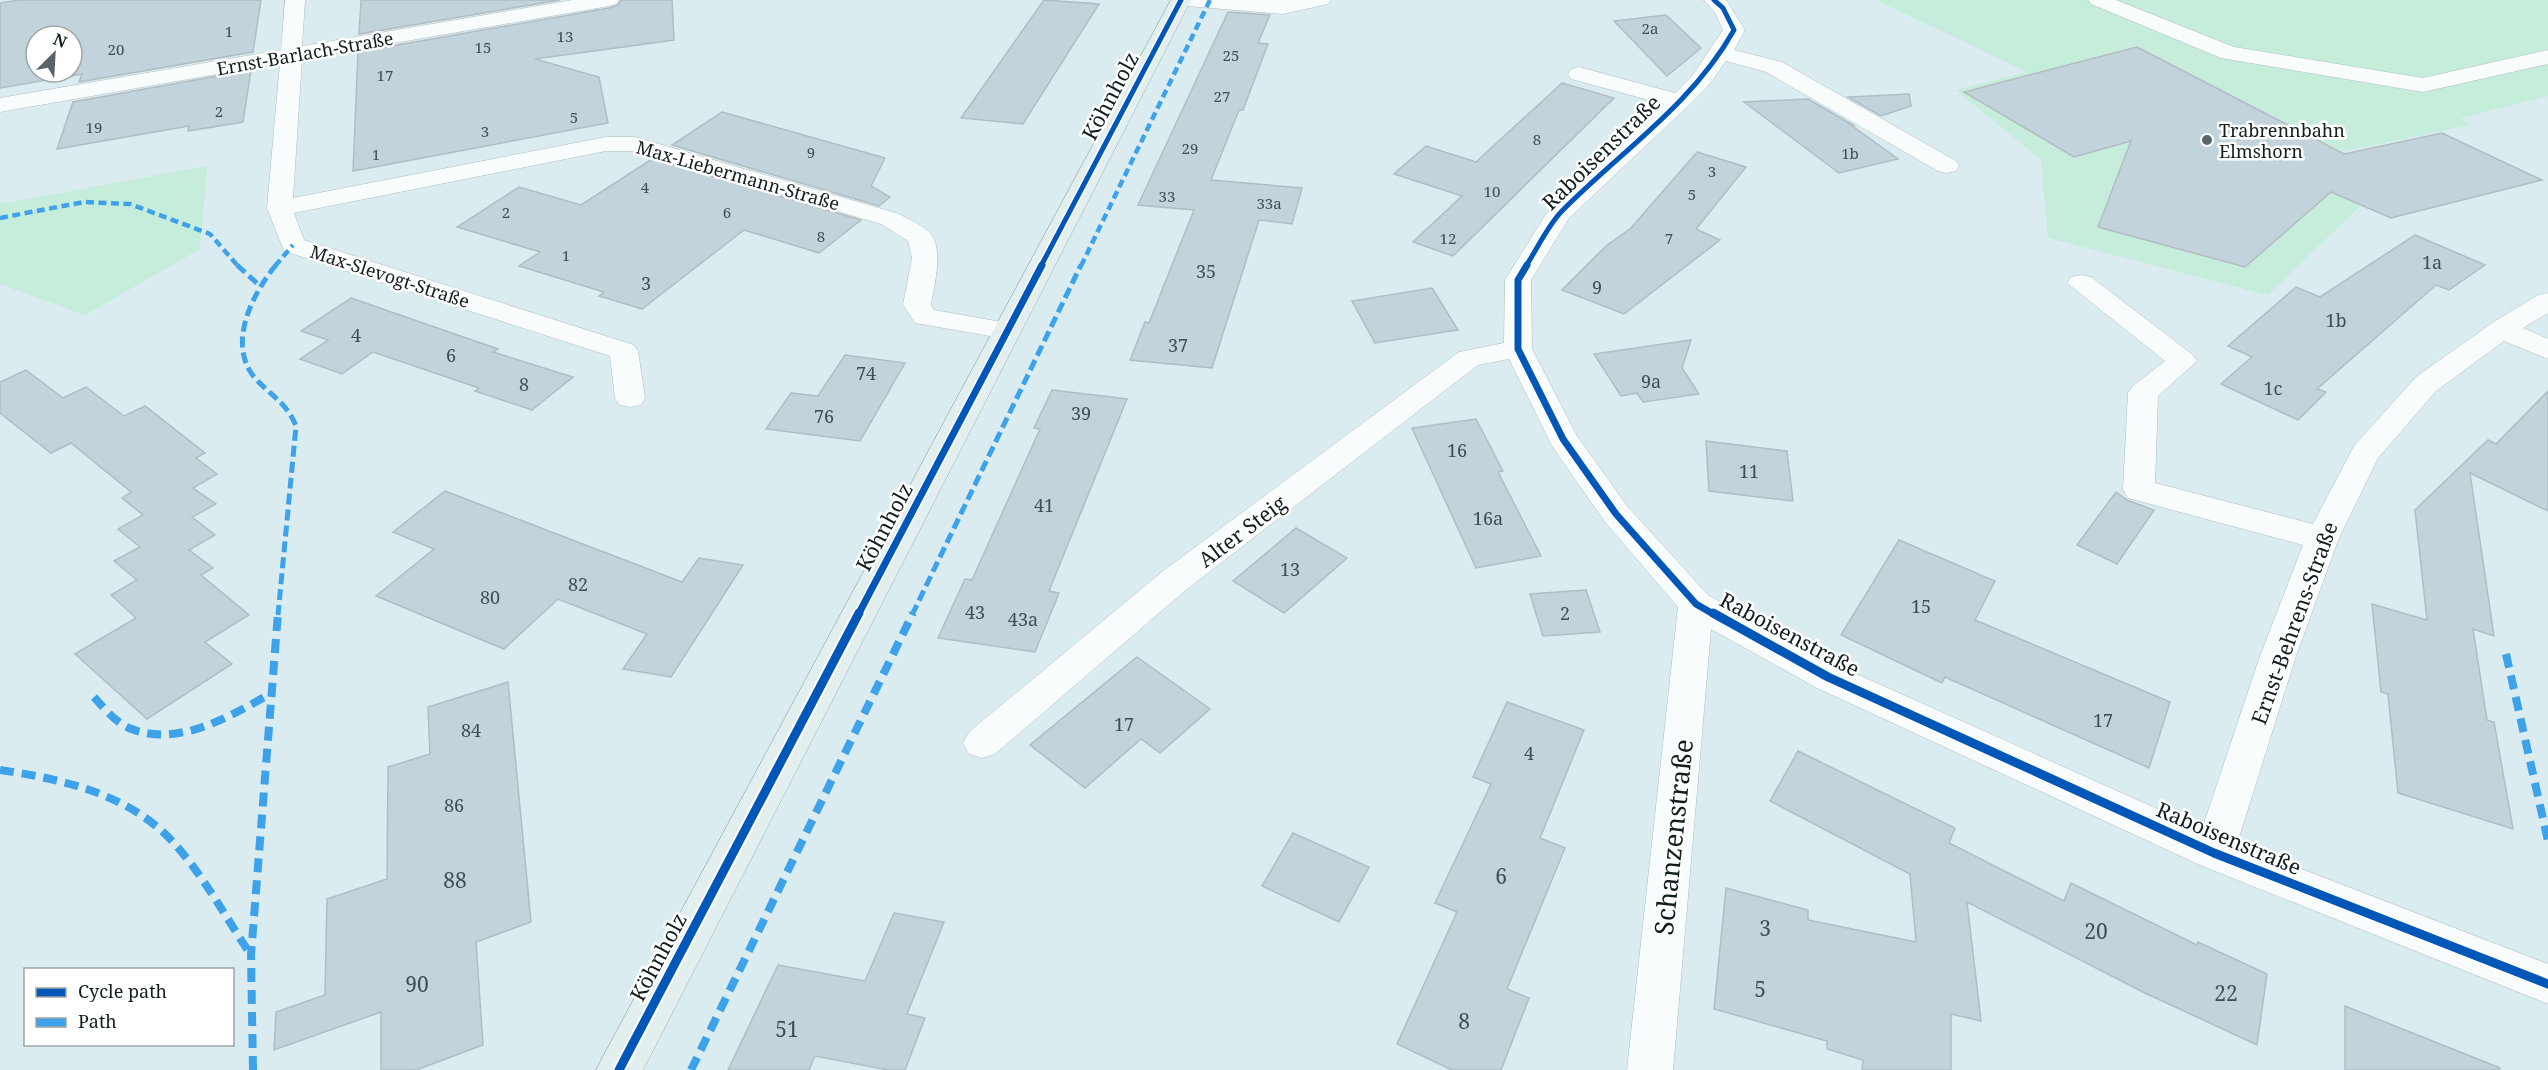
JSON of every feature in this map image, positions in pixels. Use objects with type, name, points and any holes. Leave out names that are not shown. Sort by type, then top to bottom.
[{"type":"main road","name":"Köhnholz","points":[[619,1070],[1181,0]]},
{"type":"street","name":"Max-Slevogt-Straße","points":[[295,0],[280,207],[293,245],[624,351],[630,398]]},
{"type":"street","name":"Ernst-Barlach-Straße","points":[[0,105],[609,0]]},
{"type":"street","points":[[1187,0],[1283,8],[1321,0]]},
{"type":"street","points":[[2098,0],[2229,52],[2423,85],[2548,57]]},
{"type":"street","name":"Raboisenstraße","points":[[1718,4],[1734,30],[1721,53],[1680,101],[1559,214],[1518,280],[1518,350],[1570,449],[1616,514],[1696,604],[1828,677],[2214,853],[2548,984]]},
{"type":"street","points":[[1721,53],[1774,68],[1947,166]]},
{"type":"street","points":[[1579,74],[1680,101]]},
{"type":"street","name":"Max-Liebermann-Straße","points":[[280,207],[606,144],[634,144],[890,219],[920,237],[925,258],[917,305],[925,317],[1007,331]]},
{"type":"street","points":[[2081,283],[2183,361],[2143,393],[2139,490],[2322,538]]},
{"type":"street","name":"Ernst-Behrens-Straße","points":[[2214,853],[2278,656],[2322,538],[2365,453],[2426,384],[2502,329],[2548,301]]},
{"type":"street","points":[[2502,329],[2548,350]]},
{"type":"street","name":"Alter Steig","points":[[982,742],[1175,580],[1469,358],[1518,350]]},
{"type":"street","name":"Schanzenstraße","points":[[1650,1070],[1696,604]]},
{"type":"green space","name":"Trabrennbahn Elmshorn","points":[[1876,0],[2548,0],[2548,96],[2461,118],[2471,125],[2326,155],[2374,193],[2268,295],[2048,238],[2041,160],[1956,90],[2027,72]]},
{"type":"green space","points":[[207,166],[200,249],[85,315],[0,284],[0,204]]},
{"type":"building","points":[[18,0],[261,0],[253,52],[84,81],[84,24],[24,24],[24,84],[0,88],[0,3]]},
{"type":"building","points":[[361,0],[560,0],[359,34]]},
{"type":"building","points":[[621,0],[672,0],[674,40],[535,59],[599,77],[608,123],[353,171],[358,52],[609,8],[618,5]]},
{"type":"building","points":[[1044,0],[1099,4],[1023,124],[961,118]]},
{"type":"building","points":[[1228,12],[1270,15],[1258,43],[1268,44],[1243,110],[1239,110],[1211,180],[1302,188],[1292,224],[1259,220],[1212,368],[1130,360],[1145,322],[1149,323],[1194,210],[1138,205]]},
{"type":"building","points":[[1666,15],[1701,48],[1667,76],[1614,21]]},
{"type":"building","points":[[2137,47],[2344,154],[2442,133],[2542,180],[2391,218],[2331,192],[2245,267],[2098,227],[2131,141],[2074,157],[1964,92]]},
{"type":"building","points":[[251,70],[243,122],[188,131],[189,126],[57,149],[73,102]]},
{"type":"building","points":[[1562,83],[1614,98],[1453,256],[1413,242],[1462,196],[1394,174],[1426,146],[1476,162]]},
{"type":"building","points":[[1909,94],[1911,106],[1881,116],[1848,97]]},
{"type":"building","points":[[1808,99],[1853,125],[1851,125],[1898,159],[1839,173],[1744,102]]},
{"type":"building","points":[[722,112],[885,158],[871,186],[890,197],[879,206],[672,145]]},
{"type":"building","points":[[1697,152],[1746,167],[1696,229],[1720,240],[1624,314],[1562,290],[1606,246],[1631,228]]},
{"type":"building","points":[[652,159],[861,220],[819,253],[744,230],[642,309],[599,296],[604,292],[519,266],[540,252],[457,227],[519,187],[581,205]]},
{"type":"building","points":[[2415,235],[2485,265],[2449,290],[2436,285],[2317,389],[2326,392],[2298,420],[2221,384],[2252,357],[2228,346],[2296,287],[2320,297]]},
{"type":"building","points":[[1432,288],[1458,330],[1375,343],[1352,301]]},
{"type":"building","points":[[351,298],[498,349],[493,352],[573,377],[532,410],[475,391],[479,388],[373,352],[342,374],[300,359],[328,340],[301,331]]},
{"type":"building","points":[[1691,340],[1682,368],[1699,394],[1643,402],[1637,393],[1621,396],[1594,354]]},
{"type":"building","points":[[845,355],[905,363],[860,441],[766,429],[791,393],[818,396]]},
{"type":"building","points":[[26,370],[63,398],[86,387],[124,416],[145,406],[205,453],[196,458],[217,474],[193,488],[216,504],[192,517],[215,535],[189,550],[213,568],[201,575],[249,615],[205,642],[232,664],[147,719],[75,654],[136,618],[111,595],[137,580],[114,561],[140,547],[118,529],[143,515],[122,498],[131,492],[71,443],[51,453],[0,413],[0,382]]},
{"type":"building","points":[[1052,390],[1127,399],[1049,591],[1059,593],[1035,652],[938,638],[965,579],[972,580],[1040,429],[1034,428]]},
{"type":"building","points":[[2548,391],[2548,511],[2470,473],[2494,636],[2473,629],[2487,720],[2494,722],[2513,829],[2398,793],[2388,694],[2381,692],[2372,604],[2427,620],[2415,510],[2488,440],[2496,444]]},
{"type":"building","points":[[1476,419],[1503,471],[1498,472],[1541,556],[1476,568],[1412,428]]},
{"type":"building","points":[[1706,441],[1787,451],[1793,501],[1709,491]]},
{"type":"building","points":[[445,491],[682,582],[699,558],[743,565],[671,677],[623,669],[647,634],[558,599],[504,649],[376,596],[434,549],[393,532]]},
{"type":"building","points":[[2116,492],[2127,500],[2154,510],[2117,564],[2077,545]]},
{"type":"building","points":[[1296,528],[1347,558],[1284,613],[1233,581]]},
{"type":"building","points":[[1899,540],[1995,581],[1975,620],[2170,702],[2149,768],[1945,677],[1942,683],[1841,635]]},
{"type":"building","points":[[1586,590],[1600,632],[1543,636],[1530,594]]},
{"type":"building","points":[[1137,657],[1210,709],[1160,753],[1141,739],[1085,788],[1030,745]]},
{"type":"building","points":[[508,682],[531,922],[476,942],[483,1045],[416,1070],[381,1070],[381,1012],[274,1050],[276,1012],[325,995],[327,899],[387,879],[388,767],[430,754],[428,707]]},
{"type":"building","points":[[1507,702],[1584,730],[1540,838],[1565,848],[1507,989],[1529,998],[1501,1070],[1452,1070],[1397,1044],[1457,912],[1435,903],[1491,784],[1473,777]]},
{"type":"building","points":[[1798,751],[1955,828],[1949,843],[2064,901],[2071,883],[2197,945],[2198,942],[2267,974],[2257,1045],[2145,993],[1967,902],[1981,1021],[1951,1014],[1951,1070],[1862,1070],[1863,1060],[1827,1049],[1827,1041],[1714,1009],[1726,888],[1808,910],[1808,920],[1916,942],[1910,874],[1770,801]]},
{"type":"building","points":[[1293,833],[1369,867],[1339,922],[1262,886]]},
{"type":"building","points":[[894,913],[944,922],[907,1014],[925,1018],[905,1070],[888,1070],[815,1056],[809,1070],[728,1070],[778,965],[865,981]]},
{"type":"building","points":[[2345,1006],[2500,1068],[2499,1070],[2345,1070]]},
{"type":"marked path","points":[[691,1070],[1210,0]]},
{"type":"marked path","points":[[0,218],[84,202],[130,204],[210,234],[229,258],[260,286]]},
{"type":"marked path","points":[[253,1070],[251,955],[270,694],[296,426],[286,406],[249,370],[245,361],[243,339],[247,315],[256,293],[293,245]]},
{"type":"marked path","points":[[2506,654],[2548,841]]},
{"type":"marked path","points":[[94,697],[129,728],[146,733],[165,734],[202,727],[270,694]]},
{"type":"marked path","points":[[0,770],[46,778],[93,791],[116,800],[156,825],[193,868],[251,955]]},
{"type":"cycle path","points":[[619,1070],[1181,0]]},
{"type":"cycle path","points":[[1714,0],[1723,8],[1734,30],[1721,53],[1700,81],[1635,145],[1559,214],[1518,280],[1518,349],[1563,439],[1616,514],[1696,604],[1828,677],[2214,853],[2548,984]]},
{"type":"place","name":"Trabrennbahn Elmshorn","points":[[2207,140]]}]
